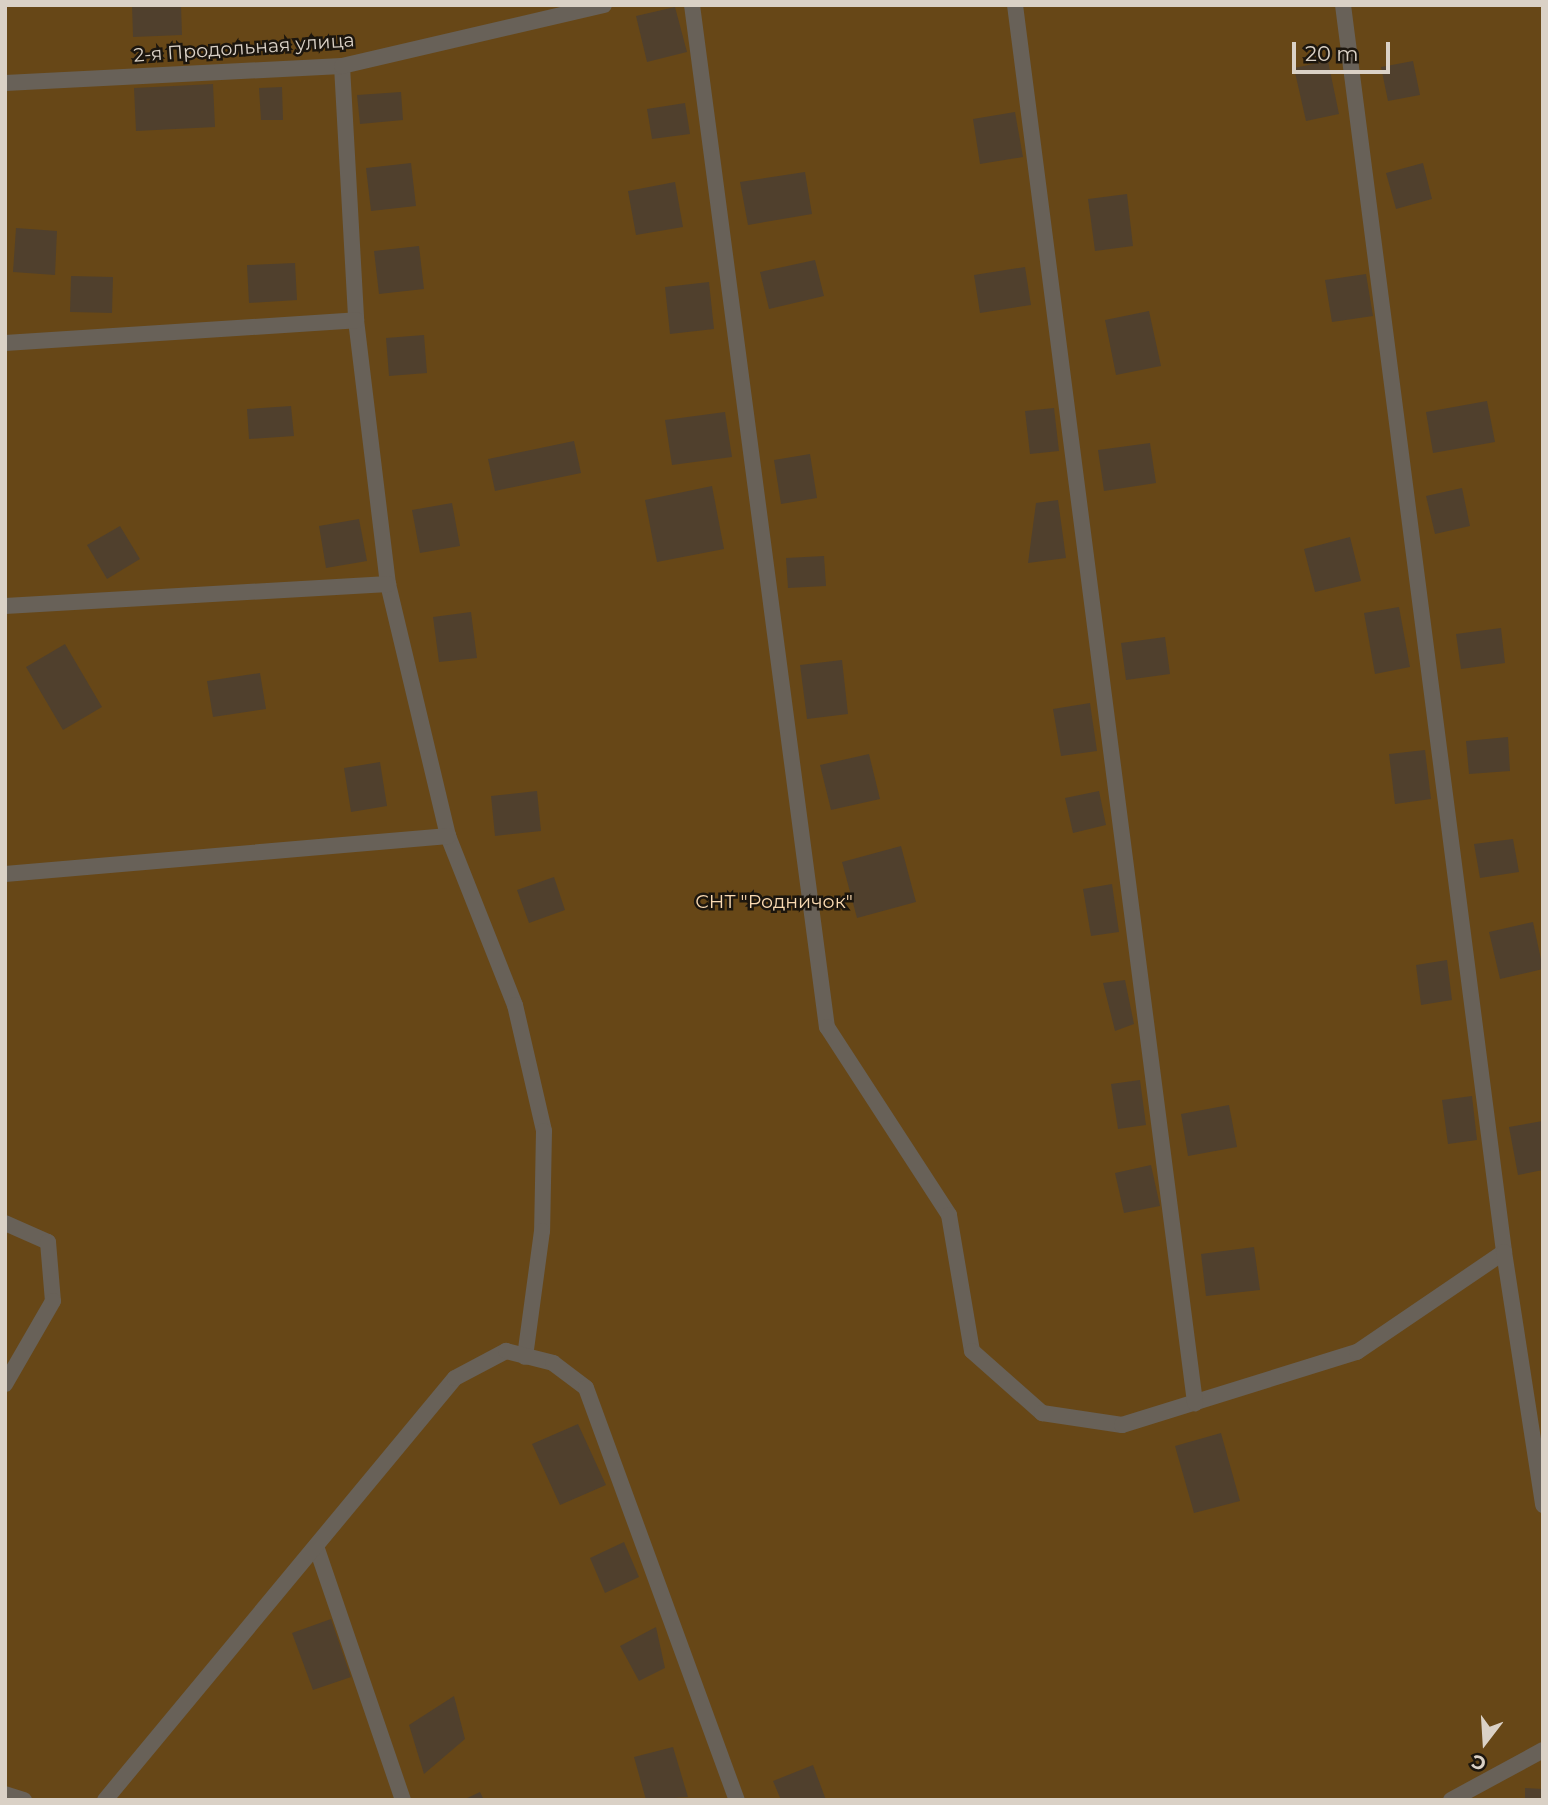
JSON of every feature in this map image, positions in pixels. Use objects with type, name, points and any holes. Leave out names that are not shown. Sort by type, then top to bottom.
[{"type":"lane","name":"2-я Продольная улица","points":[[5,83],[342,66],[604,5]]},
{"type":"lane","points":[[692,5],[827,1027],[949,1215],[972,1351],[1042,1413],[1122,1425],[1357,1352],[1504,1252]]},
{"type":"lane","points":[[1015,5],[1195,1403]]},
{"type":"lane","points":[[1343,5],[1504,1252],[1543,1505]]},
{"type":"lane","points":[[342,66],[356,320],[388,584],[448,836],[515,1005],[544,1131],[542,1231],[525,1357]]},
{"type":"lane","points":[[5,343],[356,320]]},
{"type":"lane","points":[[5,606],[388,584]]},
{"type":"lane","points":[[5,874],[448,836]]},
{"type":"lane","points":[[5,1223],[48,1242],[53,1301],[5,1384]]},
{"type":"lane","points":[[105,1800],[455,1378],[506,1351],[553,1363],[586,1388],[737,1800]]},
{"type":"lane","points":[[316,1546],[403,1800]]},
{"type":"lane","points":[[1451,1800],[1543,1750]]},
{"type":"lane","points":[[5,1794],[24,1800]]},
{"type":"green space","name":"СНТ \"Родничок\"","points":[[5,5],[1543,5],[1543,1800],[5,1800]]},
{"type":"building","points":[[132,5],[181,5],[182,35],[133,37]]},
{"type":"building","points":[[675,7],[687,52],[647,62],[636,16]]},
{"type":"building","points":[[1328,61],[1339,114],[1306,121],[1294,68]]},
{"type":"building","points":[[1413,61],[1420,95],[1388,101],[1381,67]]},
{"type":"building","points":[[213,84],[215,127],[136,131],[134,88]]},
{"type":"building","points":[[282,87],[283,120],[261,120],[259,88]]},
{"type":"building","points":[[401,92],[403,120],[360,124],[357,95]]},
{"type":"building","points":[[685,103],[690,134],[652,139],[647,109]]},
{"type":"building","points":[[1015,112],[1023,157],[980,164],[973,119]]},
{"type":"building","points":[[411,163],[416,206],[371,211],[366,168]]},
{"type":"building","points":[[1423,163],[1432,199],[1396,209],[1386,173]]},
{"type":"building","points":[[805,172],[812,214],[748,225],[740,182]]},
{"type":"building","points":[[675,182],[683,227],[636,235],[628,191]]},
{"type":"building","points":[[1127,194],[1133,246],[1095,251],[1088,199]]},
{"type":"building","points":[[16,228],[57,231],[55,275],[13,272]]},
{"type":"building","points":[[419,246],[424,289],[379,294],[374,251]]},
{"type":"building","points":[[815,260],[824,296],[769,309],[760,272]]},
{"type":"building","points":[[295,263],[297,300],[249,303],[247,265]]},
{"type":"building","points":[[1025,267],[1031,305],[980,313],[974,275]]},
{"type":"building","points":[[1366,274],[1373,316],[1332,322],[1325,280]]},
{"type":"building","points":[[71,276],[113,277],[112,313],[70,312]]},
{"type":"building","points":[[709,282],[714,329],[670,334],[665,287]]},
{"type":"building","points":[[1149,311],[1161,366],[1116,375],[1105,320]]},
{"type":"building","points":[[424,335],[427,373],[389,376],[386,338]]},
{"type":"building","points":[[1487,401],[1495,442],[1433,453],[1426,412]]},
{"type":"building","points":[[291,406],[294,436],[249,439],[247,409]]},
{"type":"building","points":[[1054,408],[1059,451],[1030,454],[1025,411]]},
{"type":"building","points":[[725,412],[732,457],[672,465],[665,420]]},
{"type":"building","points":[[574,441],[581,473],[495,491],[488,459]]},
{"type":"building","points":[[1150,443],[1156,483],[1104,491],[1098,450]]},
{"type":"building","points":[[810,454],[817,498],[781,504],[774,460]]},
{"type":"building","points":[[712,486],[724,549],[657,562],[645,500]]},
{"type":"building","points":[[1462,488],[1470,526],[1435,534],[1426,496]]},
{"type":"building","points":[[1058,500],[1066,558],[1028,563],[1036,503]]},
{"type":"building","points":[[452,503],[460,546],[420,553],[412,510]]},
{"type":"building","points":[[359,519],[367,561],[326,568],[319,526]]},
{"type":"building","points":[[120,526],[140,559],[107,579],[87,545]]},
{"type":"building","points":[[1350,537],[1361,581],[1315,592],[1304,549]]},
{"type":"building","points":[[824,556],[826,586],[788,588],[786,558]]},
{"type":"building","points":[[1399,607],[1410,667],[1375,674],[1364,613]]},
{"type":"building","points":[[471,612],[477,658],[439,662],[433,617]]},
{"type":"building","points":[[1501,628],[1505,663],[1461,669],[1456,634]]},
{"type":"building","points":[[1165,637],[1170,674],[1126,680],[1121,643]]},
{"type":"building","points":[[65,644],[102,707],[63,730],[26,667]]},
{"type":"building","points":[[842,660],[848,714],[807,719],[800,665]]},
{"type":"building","points":[[260,673],[266,709],[213,717],[207,681]]},
{"type":"building","points":[[1090,703],[1097,751],[1061,756],[1053,709]]},
{"type":"building","points":[[1508,737],[1510,771],[1469,774],[1466,741]]},
{"type":"building","points":[[1425,750],[1431,799],[1395,804],[1389,754]]},
{"type":"building","points":[[869,754],[880,799],[831,810],[820,765]]},
{"type":"building","points":[[380,762],[387,806],[351,812],[344,768]]},
{"type":"building","points":[[537,791],[541,831],[495,836],[491,796]]},
{"type":"building","points":[[1099,791],[1106,825],[1073,833],[1065,798]]},
{"type":"building","points":[[1513,839],[1519,872],[1480,878],[1474,844]]},
{"type":"building","points":[[901,846],[916,902],[857,918],[842,862]]},
{"type":"building","points":[[554,877],[565,910],[529,923],[517,890]]},
{"type":"building","points":[[1112,884],[1119,932],[1091,936],[1083,889]]},
{"type":"building","points":[[1533,922],[1543,969],[1500,979],[1489,932]]},
{"type":"building","points":[[1447,960],[1452,1000],[1421,1005],[1416,965]]},
{"type":"building","points":[[1125,980],[1134,1024],[1115,1031],[1103,983]]},
{"type":"building","points":[[1140,1080],[1146,1125],[1118,1129],[1111,1084]]},
{"type":"building","points":[[1472,1096],[1477,1140],[1448,1144],[1442,1100]]},
{"type":"building","points":[[1229,1105],[1237,1147],[1188,1156],[1181,1114]]},
{"type":"building","points":[[1543,1121],[1543,1170],[1518,1175],[1509,1127]]},
{"type":"building","points":[[1151,1165],[1160,1206],[1124,1213],[1115,1173]]},
{"type":"building","points":[[1254,1247],[1260,1290],[1206,1296],[1201,1254]]},
{"type":"building","points":[[578,1424],[606,1485],[560,1505],[532,1444]]},
{"type":"building","points":[[1221,1433],[1240,1501],[1194,1513],[1175,1446]]},
{"type":"building","points":[[624,1542],[639,1577],[605,1593],[590,1558]]},
{"type":"building","points":[[331,1619],[351,1677],[313,1690],[292,1633]]},
{"type":"building","points":[[656,1627],[665,1668],[639,1681],[620,1646]]},
{"type":"building","points":[[454,1696],[465,1739],[424,1774],[409,1725]]},
{"type":"building","points":[[673,1747],[688,1797],[646,1800],[634,1757]]},
{"type":"building","points":[[813,1765],[826,1800],[781,1800],[773,1781]]},
{"type":"building","points":[[1525,1788],[1543,1789],[1543,1800],[1525,1800]]},
{"type":"building","points":[[480,1792],[484,1800],[463,1800]]}]
